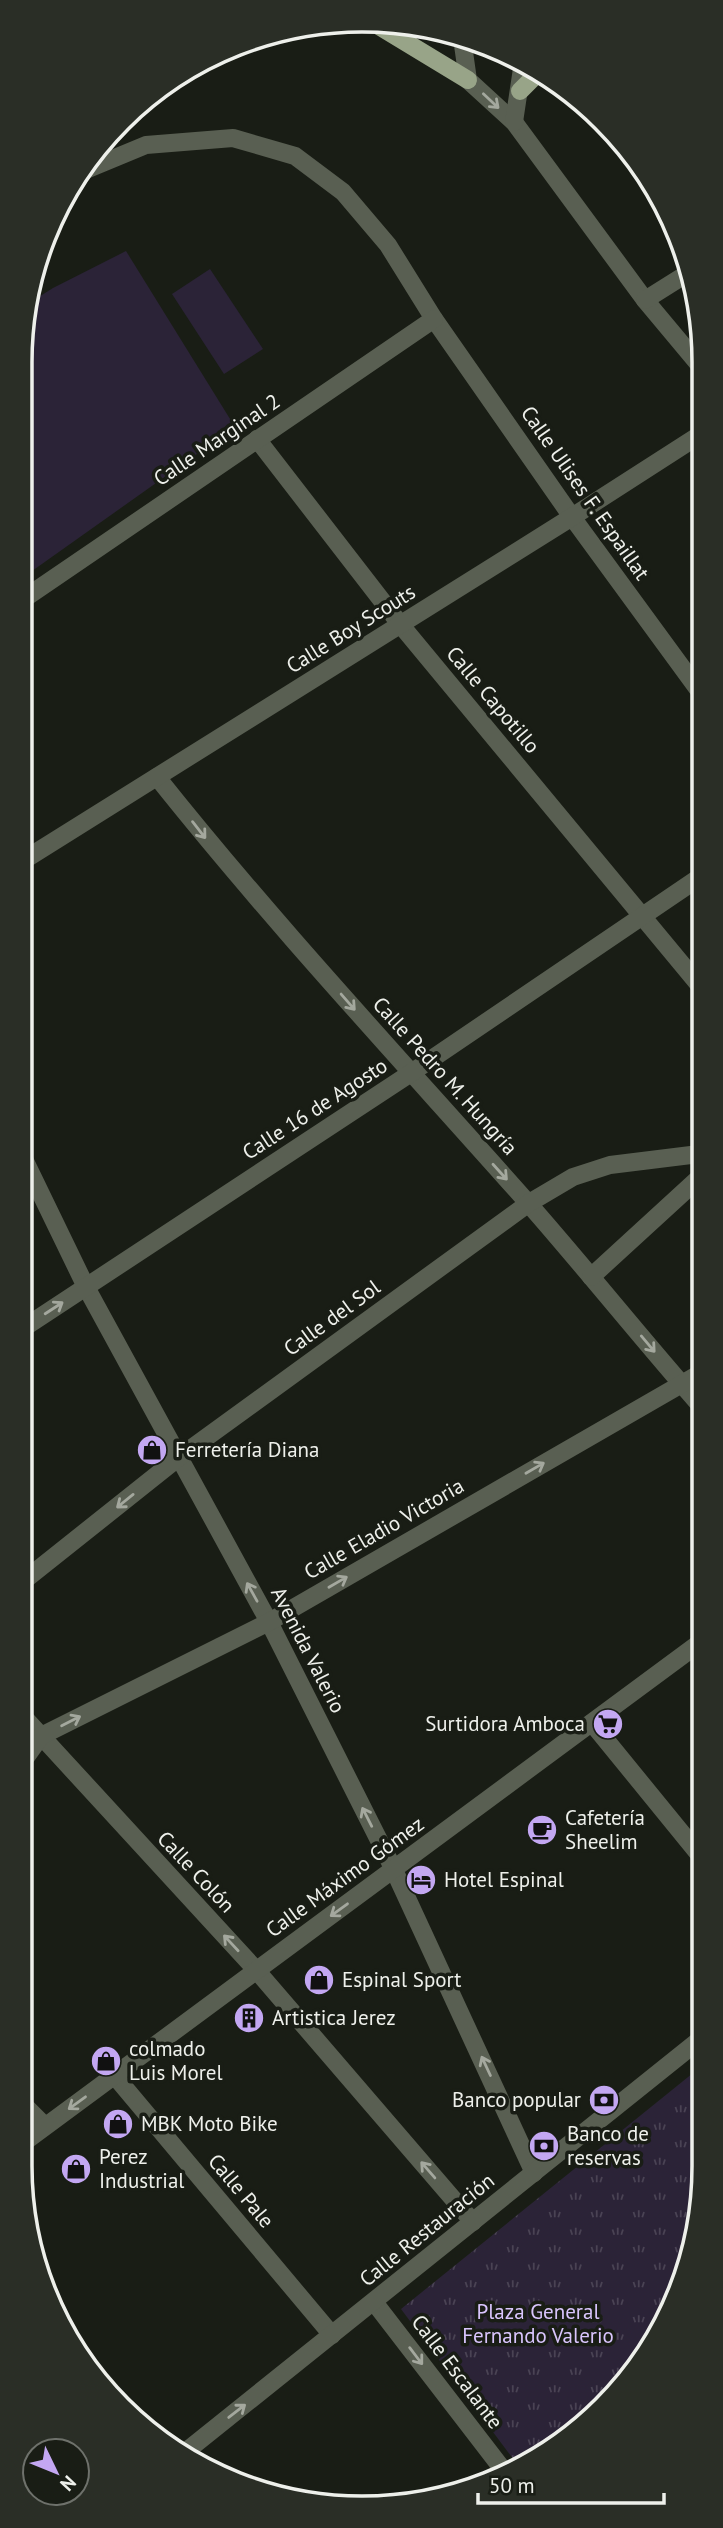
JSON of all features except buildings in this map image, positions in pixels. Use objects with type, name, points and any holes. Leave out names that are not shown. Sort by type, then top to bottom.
[{"type":"main road","points":[[391,33],[468,80]]},
{"type":"main road","points":[[520,91],[532,79]]},
{"type":"street","points":[[463,48],[468,80],[514,122],[645,300],[692,356]]},
{"type":"street","points":[[514,122],[522,74]]},
{"type":"street","name":"Calle Ulises F. Espaillat","points":[[97,165],[146,145],[233,138],[295,156],[343,192],[388,245],[435,319],[572,517],[692,681]]},
{"type":"street","points":[[645,300],[680,278]]},
{"type":"street","name":"Calle Marginal 2","points":[[32,593],[435,319]]},
{"type":"street","name":"Calle Capotillo","points":[[257,439],[400,624],[692,976]]},
{"type":"street","name":"Calle Boy Scouts","points":[[32,855],[692,440]]},
{"type":"street","name":"Calle Pedro M. Hungría","points":[[157,776],[207,840],[529,1203],[692,1396]]},
{"type":"street","name":"Calle 16 de Agosto","points":[[32,1322],[411,1073],[692,883]]},
{"type":"street","name":"Calle del Sol","points":[[32,1574],[178,1458],[529,1203],[573,1177],[610,1165],[692,1155]]},
{"type":"street","name":"Avenida Valerio","points":[[32,1176],[86,1287],[269,1622],[394,1870],[534,2173]]},
{"type":"street","points":[[591,1277],[692,1184]]},
{"type":"street","name":"Calle Eladio Victoria","points":[[32,1749],[41,1736],[269,1622],[692,1378]]},
{"type":"street","name":"Calle Máximo Gómez","points":[[32,2136],[692,1648]]},
{"type":"street","points":[[592,1723],[692,1846]]},
{"type":"street","name":"Calle Colón","points":[[32,1726],[257,1970],[473,2222]]},
{"type":"street","name":"Calle Restauración","points":[[190,2448],[692,2046]]},
{"type":"street","name":"Calle Pale","points":[[114,2075],[332,2335]]},
{"type":"street","points":[[32,2113],[45,2126]]},
{"type":"street","name":"Calle Escalante","points":[[374,2302],[500,2465]]},
{"type":"green space","points":[[126,251],[235,427],[32,571],[32,340],[38,298]]},
{"type":"green space","points":[[210,269],[263,349],[224,374],[172,294]]},
{"type":"green space","name":"Plaza General Fernando Valerio","points":[[692,2074],[691,2188],[685,2231],[674,2273],[636,2350],[610,2384],[579,2415],[545,2441],[513,2459],[401,2309]]},
{"type":"place","name":"Ferretería Diana","points":[[152,1450]]},
{"type":"place","name":"Surtidora Amboca","points":[[608,1724]]},
{"type":"place","name":"Cafetería Sheelim","points":[[542,1830]]},
{"type":"place","name":"Hotel Espinal","points":[[421,1880]]},
{"type":"place","name":"Espinal Sport","points":[[319,1980]]},
{"type":"place","name":"Artistica Jerez","points":[[249,2018]]},
{"type":"place","name":"colmado Luis Morel","points":[[106,2061]]},
{"type":"place","name":"Banco popular","points":[[604,2100]]},
{"type":"place","name":"MBK Moto Bike","points":[[118,2124]]},
{"type":"place","name":"Banco de reservas","points":[[544,2146]]},
{"type":"place","name":"Perez Industrial","points":[[76,2169]]}]
